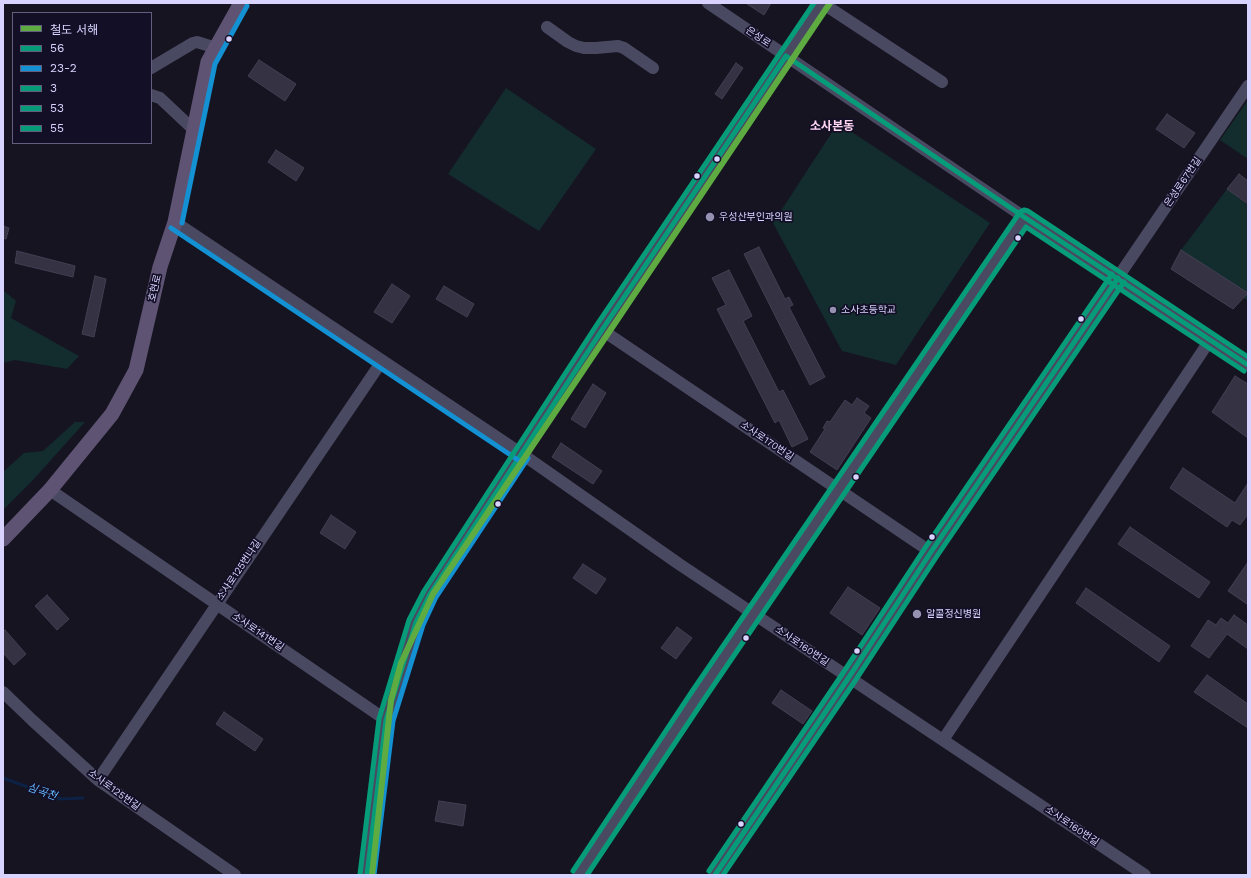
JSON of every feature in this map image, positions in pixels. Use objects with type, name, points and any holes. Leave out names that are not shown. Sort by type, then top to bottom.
[{"type":"main road","name":"호현로","points":[[3,539],[50,490],[112,414],[136,370],[160,267],[175,222],[208,62],[236,5]]},
{"type":"street","name":"은성로","points":[[708,3],[1024,217],[1248,365]]},
{"type":"street","points":[[367,875],[386,720],[416,622],[430,594],[602,330],[822,3],[942,82]]},
{"type":"street","points":[[547,27],[576,46],[584,48],[618,46],[624,48],[652,68]]},
{"type":"street","points":[[152,67],[193,42],[205,43],[216,48]]},
{"type":"street","name":"은성로67번길","points":[[715,875],[849,677],[931,552],[1248,86]]},
{"type":"street","points":[[152,95],[160,98],[194,130]]},
{"type":"street","points":[[579,875],[754,614],[1024,217]]},
{"type":"street","name":"소사로160번길","points":[[175,222],[522,454],[679,564],[1145,875]]},
{"type":"street","name":"소사로170번길","points":[[602,330],[931,552]]},
{"type":"street","points":[[943,740],[1210,340]]},
{"type":"street","name":"소사로125번나길","points":[[98,780],[382,361]]},
{"type":"street","name":"소사로141번길","points":[[50,490],[386,720]]},
{"type":"street","name":"소사로125번길","points":[[3,692],[98,780],[235,875]]},
{"type":"green space","points":[[506,88],[596,149],[539,231],[448,174]]},
{"type":"green space","points":[[1248,100],[1248,159],[1220,140]]},
{"type":"green space","points":[[838,123],[990,223],[896,365],[842,351],[773,223]]},
{"type":"green space","points":[[1227,189],[1248,205],[1248,301],[1181,250]]},
{"type":"green space","points":[[3,290],[16,301],[11,318],[79,356],[67,369],[15,360],[3,363]]},
{"type":"green space","points":[[75,422],[85,422],[33,480],[3,510],[3,472],[24,453],[43,451]]},
{"type":"building","points":[[771,3],[764,15],[747,4]]},
{"type":"building","points":[[259,60],[296,84],[285,101],[248,76]]},
{"type":"building","points":[[736,63],[743,68],[722,99],[715,94]]},
{"type":"building","points":[[1167,114],[1195,133],[1184,148],[1156,129]]},
{"type":"building","points":[[276,150],[304,168],[296,181],[268,162]]},
{"type":"building","points":[[1239,174],[1248,181],[1248,204],[1227,189]]},
{"type":"building","points":[[3,226],[9,228],[6,239],[3,238]]},
{"type":"building","points":[[759,247],[785,299],[789,297],[793,305],[789,307],[825,377],[810,385],[744,254]]},
{"type":"building","points":[[1181,250],[1248,293],[1233,309],[1171,269]]},
{"type":"building","points":[[17,251],[75,266],[73,277],[15,263]]},
{"type":"building","points":[[729,270],[752,316],[743,321],[779,392],[783,390],[808,439],[792,447],[779,420],[775,423],[717,309],[726,305],[712,278]]},
{"type":"building","points":[[95,276],[106,279],[94,337],[82,334]]},
{"type":"building","points":[[392,284],[410,296],[392,323],[374,312]]},
{"type":"building","points":[[444,286],[474,304],[467,317],[436,299]]},
{"type":"building","points":[[1235,376],[1248,384],[1248,438],[1212,412]]},
{"type":"building","points":[[593,384],[606,393],[585,428],[571,419]]},
{"type":"building","points":[[857,398],[869,406],[864,413],[871,418],[837,470],[810,452],[825,429],[823,428],[827,421],[830,422],[845,400],[852,405]]},
{"type":"building","points":[[561,443],[602,471],[593,484],[552,457]]},
{"type":"building","points":[[1183,468],[1235,503],[1248,483],[1248,514],[1240,525],[1232,520],[1227,527],[1170,488]]},
{"type":"building","points":[[331,515],[356,532],[345,549],[320,533]]},
{"type":"building","points":[[1130,527],[1210,582],[1199,598],[1118,544]]},
{"type":"building","points":[[1248,562],[1248,602],[1247,604],[1228,591]]},
{"type":"building","points":[[583,564],[606,579],[596,594],[573,578]]},
{"type":"building","points":[[848,587],[880,608],[862,635],[830,613]]},
{"type":"building","points":[[1086,588],[1170,646],[1159,662],[1076,603]]},
{"type":"building","points":[[47,595],[69,619],[57,630],[35,606]]},
{"type":"building","points":[[1234,615],[1248,625],[1248,649],[1227,634],[1209,658],[1191,646],[1208,620],[1216,625],[1221,618],[1228,623]]},
{"type":"building","points":[[677,627],[692,638],[676,659],[661,648]]},
{"type":"building","points":[[5,630],[26,654],[14,665],[3,653],[3,632]]},
{"type":"building","points":[[1207,675],[1248,704],[1248,728],[1194,692]]},
{"type":"building","points":[[781,690],[812,711],[803,724],[772,703]]},
{"type":"building","points":[[224,712],[263,739],[255,751],[216,724]]},
{"type":"building","points":[[439,801],[466,805],[463,826],[435,821]]},
{"type":"waterway","name":"심곡천","points":[[3,778],[61,799],[83,798]]},
{"type":"rail line","name":"서해","points":[[372,875],[391,700],[401,663],[433,594],[830,3]]},
{"type":"transit line","name":"3","points":[[360,874],[379,719],[409,620],[424,591],[596,326],[814,3]]},
{"type":"transit line","name":"23-2","points":[[182,223],[215,64],[247,6]]},
{"type":"transit line","name":"56","points":[[367,875],[386,720],[416,622],[430,594],[602,330],[786,56],[1024,217],[1248,365]]},
{"type":"transit line","name":"55","points":[[573,871],[693,690],[1020,212],[1024,210],[1028,211],[1248,357]]},
{"type":"transit line","name":"53","points":[[587,875],[705,698],[1026,227],[1244,371]]},
{"type":"transit line","name":"23-2","points":[[171,228],[518,460]]},
{"type":"transit line","name":"55","points":[[709,871],[843,673],[925,548],[1112,274]]},
{"type":"transit line","name":"56","points":[[715,875],[849,677],[931,552],[1118,278]]},
{"type":"transit line","name":"53","points":[[723,875],[855,681],[937,556],[1124,282]]},
{"type":"transit line","name":"23-2","points":[[374,875],[393,721],[423,625],[436,597],[528,458]]},
{"type":"place","name":"우성산부인과의원","points":[[710,217]]},
{"type":"place","name":"소사초등학교","points":[[833,310]]},
{"type":"place","name":"알콜정신병원","points":[[917,614]]},
{"type":"district","name":"소사본동","points":[[832,126]]}]
